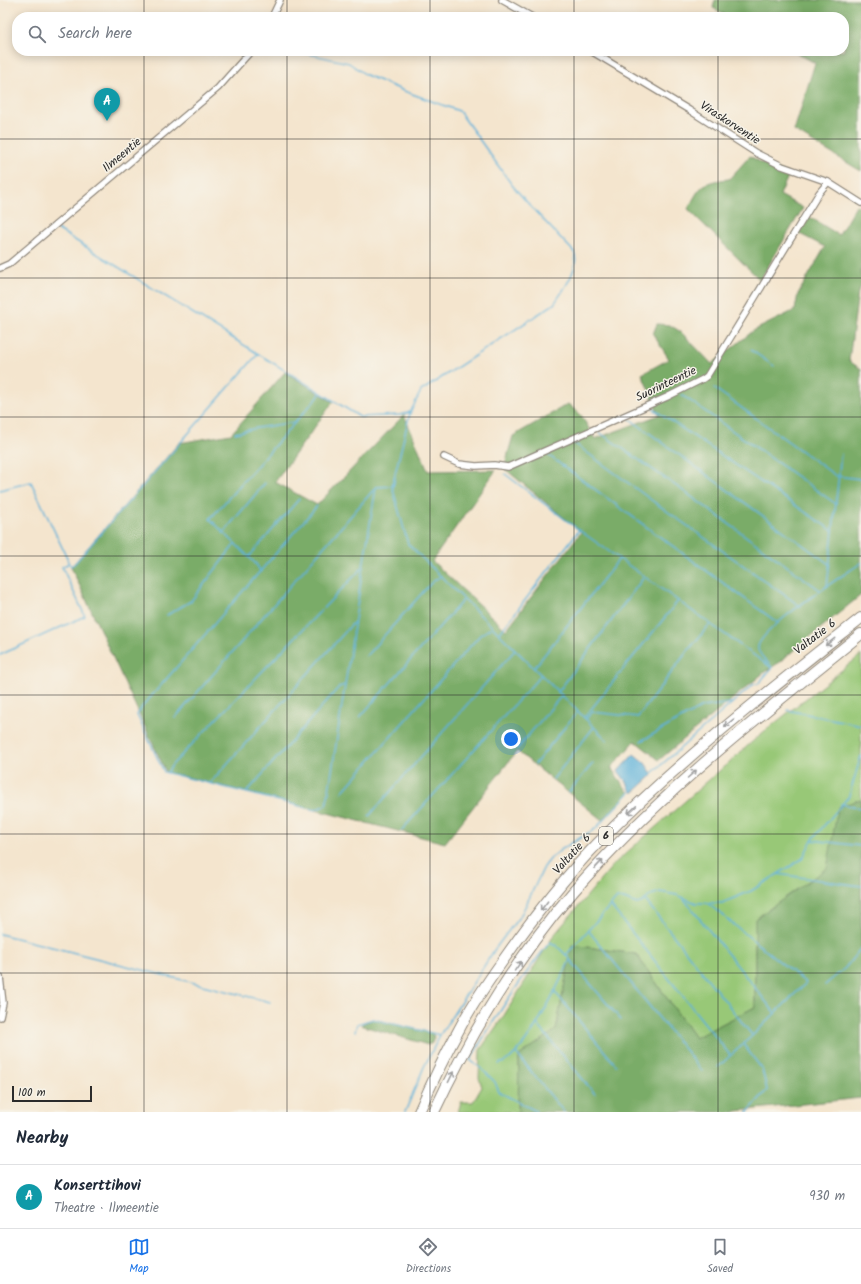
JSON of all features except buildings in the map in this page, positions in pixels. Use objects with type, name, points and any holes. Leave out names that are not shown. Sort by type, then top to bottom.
[{"type":"highway","name":"Valtatie 6","points":[[419,1112],[446,1054],[463,1022],[487,983],[548,900],[597,844],[714,735],[861,618]]},
{"type":"highway","name":"6","points":[[434,1112],[450,1077],[481,1020],[531,946],[573,893],[633,828],[674,789],[719,750],[861,634]]},
{"type":"street","points":[[274,12],[280,0]]},
{"type":"street","points":[[502,0],[523,12]]},
{"type":"street","name":"Ilmeentie","points":[[0,268],[9,264],[218,88],[247,56]]},
{"type":"street","name":"Viraskorventie","points":[[600,56],[756,153],[782,166],[828,182],[861,203]]},
{"type":"street","name":"Suorinteentie","points":[[444,457],[459,464],[508,467],[667,397],[703,379],[711,370],[819,193],[828,182]]},
{"type":"street","points":[[0,977],[3,1002],[0,1017]]},
{"type":"green space","points":[[715,0],[861,0],[861,171],[794,131],[815,63],[802,56],[849,56],[849,12],[721,12],[713,8]]},
{"type":"green space","points":[[750,156],[769,167],[789,174],[780,195],[803,208],[760,280],[688,209],[703,186],[707,183],[729,179]]},
{"type":"green space","points":[[856,205],[861,209],[861,287],[858,292],[849,361],[861,369],[861,595],[777,664],[766,671],[659,760],[635,741],[611,768],[629,793],[602,820],[517,751],[445,843],[166,772],[71,567],[179,443],[231,434],[285,372],[333,402],[275,482],[317,505],[404,415],[428,471],[496,470],[432,561],[506,630],[581,532],[504,468],[513,436],[568,404],[581,415],[595,439],[659,415],[642,374],[669,359],[653,334],[657,324],[670,325],[681,332],[712,364],[753,331],[795,310],[798,294],[825,247],[798,233],[808,216],[839,235]]},
{"type":"green space","points":[[861,655],[861,1002],[755,943],[755,1007],[695,1038],[636,954],[572,945],[556,1030],[519,1056],[518,1112],[458,1112],[461,1102],[473,1102],[482,1087],[479,1078],[480,1050],[503,1017],[554,935],[615,863],[761,734]]},
{"type":"green space","points":[[861,799],[861,1098],[734,1112],[518,1112],[519,1056],[556,1030],[572,945],[636,954],[695,1038],[755,1007],[755,919],[827,868],[838,807]]},
{"type":"green space","points":[[373,1019],[432,1033],[434,1037],[432,1043],[428,1045],[363,1026],[362,1024]]},
{"type":"water","points":[[634,754],[645,763],[653,775],[633,793],[618,771]]},
{"type":"waterway","points":[[318,56],[349,63],[366,75],[404,91],[459,111],[512,185],[574,252],[575,265],[573,272],[554,304],[421,391],[410,413],[392,486],[408,544],[607,740]]},
{"type":"waterway","points":[[57,229],[360,417],[400,415],[410,412]]},
{"type":"waterway","points":[[751,350],[774,366]]},
{"type":"waterway","points":[[0,490],[31,482],[71,566],[258,354]]},
{"type":"waterway","points":[[714,388],[836,476],[861,479]]},
{"type":"waterway","points":[[261,572],[256,564],[210,519],[321,393]]},
{"type":"waterway","points":[[682,395],[836,504]]},
{"type":"waterway","points":[[652,408],[833,531]]},
{"type":"waterway","points":[[630,419],[829,564]]},
{"type":"waterway","points":[[235,433],[295,422]]},
{"type":"waterway","points":[[599,432],[820,590]]},
{"type":"waterway","points":[[574,443],[800,606]]},
{"type":"waterway","points":[[827,587],[841,454]]},
{"type":"waterway","points":[[548,455],[778,623]]},
{"type":"waterway","points":[[505,474],[579,530],[772,668]]},
{"type":"waterway","points":[[393,487],[395,477]]},
{"type":"waterway","points":[[223,533],[265,483]]},
{"type":"waterway","points":[[175,718],[376,487],[392,486]]},
{"type":"waterway","points":[[317,506],[142,707],[137,715],[164,772],[315,810],[326,805],[376,487]]},
{"type":"waterway","points":[[249,557],[299,499]]},
{"type":"waterway","points":[[499,634],[579,530]]},
{"type":"waterway","points":[[167,615],[191,601],[235,544]]},
{"type":"waterway","points":[[534,668],[619,559]]},
{"type":"waterway","points":[[0,655],[85,616],[62,567],[69,563]]},
{"type":"waterway","points":[[772,668],[762,657],[759,651],[758,648],[761,640],[786,616],[861,563]]},
{"type":"waterway","points":[[167,773],[172,765],[362,568]]},
{"type":"waterway","points":[[366,656],[432,582],[441,576]]},
{"type":"waterway","points":[[558,692],[644,577]]},
{"type":"waterway","points":[[360,717],[464,599]]},
{"type":"waterway","points":[[584,718],[678,601]]},
{"type":"waterway","points":[[210,783],[354,622]]},
{"type":"waterway","points":[[586,719],[592,712],[638,717],[686,653],[710,624]]},
{"type":"waterway","points":[[342,792],[480,635],[492,627]]},
{"type":"waterway","points":[[369,816],[515,650]]},
{"type":"waterway","points":[[652,773],[754,684],[758,684],[772,668]]},
{"type":"waterway","points":[[401,831],[541,675]]},
{"type":"waterway","points":[[247,792],[339,687],[345,685]]},
{"type":"waterway","points":[[517,749],[562,695]]},
{"type":"waterway","points":[[641,741],[702,707],[732,703]]},
{"type":"waterway","points":[[787,710],[861,725]]},
{"type":"waterway","points":[[535,764],[578,711]]},
{"type":"waterway","points":[[553,779],[594,727]]},
{"type":"waterway","points":[[566,955],[617,898],[637,904],[643,902],[651,895],[660,892],[677,895],[696,903],[722,903],[751,891],[802,859],[812,840],[849,796],[861,756]]},
{"type":"waterway","points":[[569,792],[593,763]]},
{"type":"waterway","points":[[405,1112],[424,1067],[440,1035],[495,949],[522,913],[544,867],[551,858],[562,849],[595,829],[631,791]]},
{"type":"waterway","points":[[841,804],[861,808]]},
{"type":"waterway","points":[[812,840],[861,846]]},
{"type":"waterway","points":[[778,874],[861,886]]},
{"type":"waterway","points":[[684,899],[775,1013]]},
{"type":"waterway","points":[[645,900],[752,1035]]},
{"type":"waterway","points":[[706,902],[806,983],[718,1067]]},
{"type":"waterway","points":[[610,905],[730,1055]]},
{"type":"waterway","points":[[588,930],[702,1071]]},
{"type":"waterway","points":[[0,934],[270,1002]]},
{"type":"waterway","points":[[536,1111],[499,1092],[495,1082],[470,1060],[488,1029],[528,970],[550,942],[557,946],[566,955],[621,1020]]},
{"type":"waterway","points":[[825,985],[845,968],[861,948]]},
{"type":"waterway","points":[[499,1064],[509,1059],[520,1049],[530,1035],[540,1019],[570,960]]},
{"type":"waterway","points":[[554,991],[616,1065]]},
{"type":"waterway","points":[[355,1031],[357,1024],[373,1019],[440,1035]]},
{"type":"waterway","points":[[537,1024],[595,1094]]},
{"type":"waterway","points":[[743,1044],[762,1069],[767,1090],[748,1112]]},
{"type":"waterway","points":[[516,1053],[564,1112]]},
{"type":"place","name":"Konserttihovi","points":[[107,121]]}]
